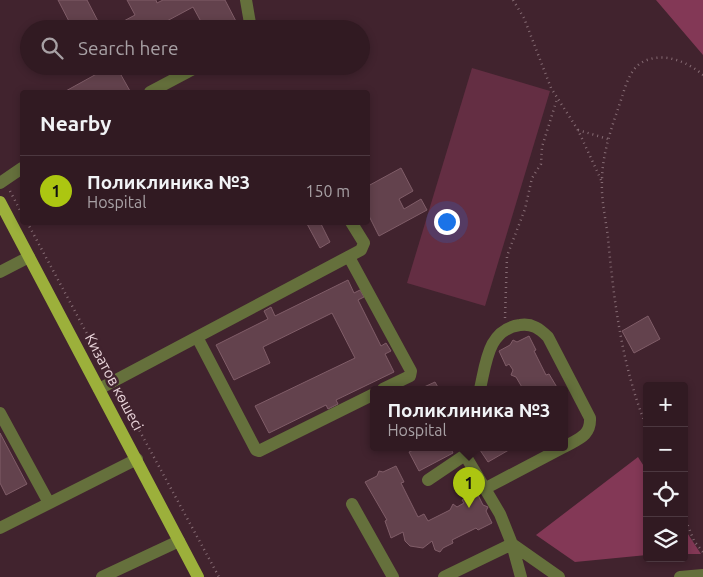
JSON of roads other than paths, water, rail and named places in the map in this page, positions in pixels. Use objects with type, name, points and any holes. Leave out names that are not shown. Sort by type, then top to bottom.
[{"type":"main road","name":"Кизатов көшесі","points":[[0,202],[198,577]]},
{"type":"street","points":[[246,0],[249,20]]},
{"type":"street","points":[[154,90],[182,75]]},
{"type":"street","points":[[2,182],[20,169]]},
{"type":"street","points":[[99,389],[364,247],[364,243],[353,225]]},
{"type":"street","points":[[0,272],[28,257]]},
{"type":"street","points":[[348,257],[411,371],[410,376],[390,386]]},
{"type":"street","points":[[481,386],[492,343],[505,330],[527,324],[544,333],[590,418],[591,427],[587,434],[568,445]]},
{"type":"street","points":[[197,338],[256,450],[259,451],[370,396]]},
{"type":"street","points":[[0,413],[49,503]]},
{"type":"street","points":[[428,480],[466,451],[486,488],[512,544],[521,577]]},
{"type":"street","points":[[486,488],[556,451]]},
{"type":"street","points":[[1,526],[137,459]]},
{"type":"street","points":[[352,504],[393,577]]},
{"type":"street","points":[[102,577],[179,541]]},
{"type":"street","points":[[444,577],[512,544]]},
{"type":"street","points":[[512,544],[559,577]]},
{"type":"street","points":[[680,577],[703,575]]},
{"type":"place","name":"Поликлиника №3","points":[[469,508]]}]
